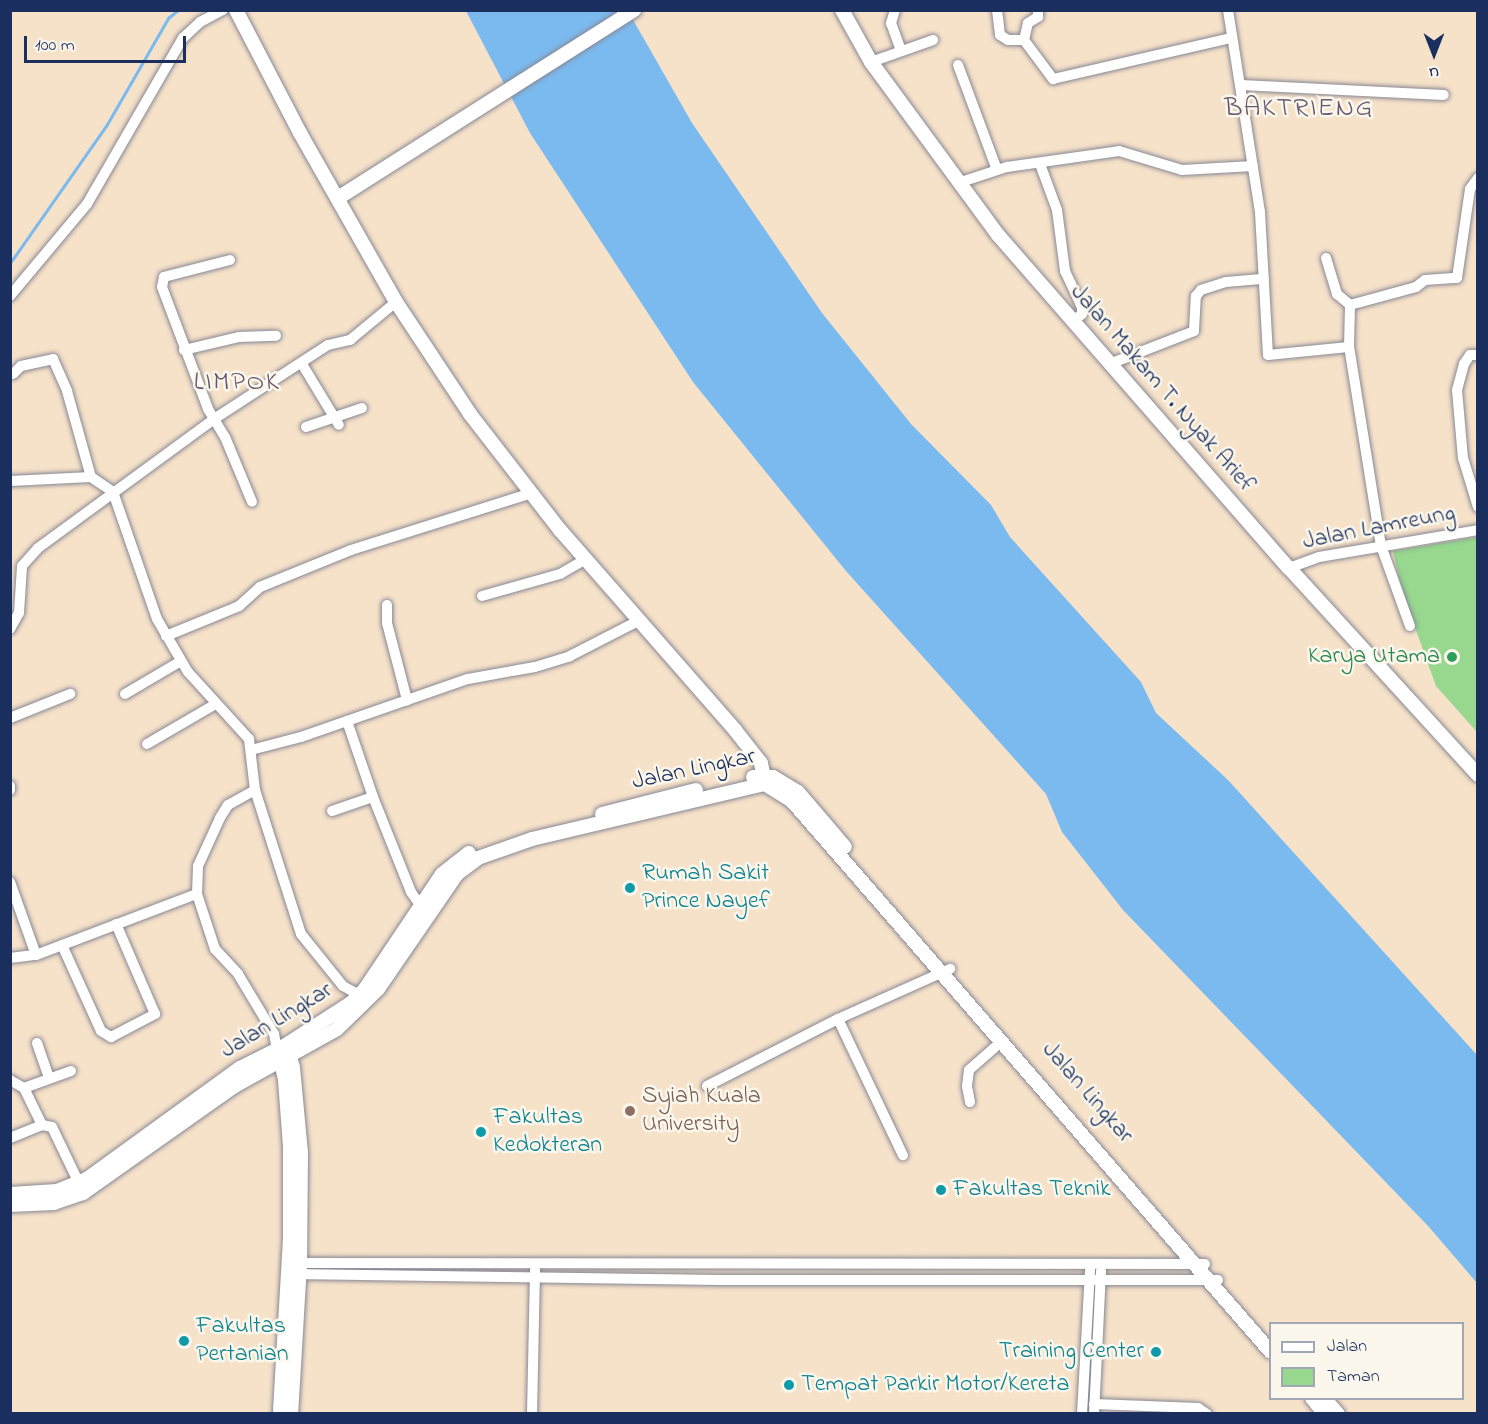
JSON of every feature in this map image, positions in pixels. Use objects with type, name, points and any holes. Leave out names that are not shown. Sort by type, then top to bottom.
[{"type":"street","points":[[10,296],[87,204],[187,32],[223,10]]},
{"type":"street","points":[[10,1205],[54,1203],[83,1192],[283,1052],[337,1029],[364,1006],[444,890],[478,858],[532,839],[765,780],[761,763],[735,730],[586,559],[470,414],[396,302],[236,10]]},
{"type":"street","name":"Jalan Makam T. Nyak Arief","points":[[843,10],[871,62],[958,183],[1072,322],[1112,363],[1289,568],[1478,775]]},
{"type":"street","points":[[895,10],[891,23],[901,50]]},
{"type":"street","points":[[997,10],[1000,35],[1008,40],[1024,40]]},
{"type":"street","points":[[1038,10],[1038,17],[1028,23],[1024,40],[1053,80],[1230,38]]},
{"type":"street","points":[[1228,10],[1230,38],[1241,85],[1253,166],[1264,279],[1268,355],[1349,347]]},
{"type":"street","points":[[338,198],[631,12]]},
{"type":"street","points":[[871,62],[933,40]]},
{"type":"street","points":[[958,65],[997,170]]},
{"type":"street","points":[[1241,85],[1444,95]]},
{"type":"street","points":[[958,183],[997,170],[1119,151],[1182,170],[1253,166]]},
{"type":"street","points":[[1040,164],[1056,210],[1065,271],[1082,307],[1082,314],[1072,322]]},
{"type":"street","points":[[1350,305],[1416,287],[1425,280],[1457,278],[1470,189],[1478,178]]},
{"type":"street","points":[[1326,258],[1337,294],[1350,305]]},
{"type":"street","points":[[230,260],[164,277],[162,287],[184,350],[252,502]]},
{"type":"street","points":[[1112,363],[1194,331],[1196,296],[1202,290],[1226,282],[1264,279]]},
{"type":"street","points":[[10,629],[19,614],[26,560],[112,492],[214,419],[328,345],[350,340],[396,302]]},
{"type":"street","points":[[1350,305],[1349,347],[1381,546],[1410,626]]},
{"type":"street","points":[[184,350],[239,337],[276,336]]},
{"type":"street","points":[[1478,355],[1470,355],[1464,364],[1457,390],[1463,458],[1478,507]]},
{"type":"street","points":[[13,374],[21,366],[53,359],[67,391],[91,477]]},
{"type":"street","points":[[302,364],[338,421]]},
{"type":"street","points":[[306,427],[338,421],[362,408]]},
{"type":"street","points":[[10,481],[91,477],[112,492],[148,597],[166,636],[214,705],[243,729],[251,750],[255,790],[301,934],[342,986],[359,995]]},
{"type":"street","points":[[166,636],[239,606],[261,587],[380,539],[532,493]]},
{"type":"street","name":"Jalan Lamreung","points":[[1289,568],[1319,557],[1478,530]]},
{"type":"street","points":[[380,539],[382,552]]},
{"type":"street","points":[[482,596],[560,574],[586,559]]},
{"type":"street","points":[[387,605],[387,623],[407,700]]},
{"type":"street","points":[[251,750],[347,721],[476,676],[536,667],[570,656],[638,621]]},
{"type":"street","points":[[125,694],[182,661]]},
{"type":"street","points":[[10,718],[70,694]]},
{"type":"street","points":[[147,744],[214,705]]},
{"type":"street","points":[[347,721],[373,797],[411,892],[420,904]]},
{"type":"street","name":"Jalan Lingkar","points":[[10,1194],[57,1191],[79,1183],[240,1068],[283,1052],[359,995],[420,904],[448,868],[490,843],[765,780],[798,792],[947,971],[1214,1281],[1269,1337]]},
{"type":"street","points":[[255,790],[228,805],[220,818],[198,866],[196,894],[215,949],[238,974],[283,1052],[300,1129],[291,1413]]},
{"type":"street","points":[[332,811],[373,797]]},
{"type":"street","points":[[10,882],[36,955]]},
{"type":"street","points":[[10,958],[36,955],[196,894]]},
{"type":"street","points":[[62,945],[101,1031],[111,1037],[155,1014],[116,924]]},
{"type":"street","points":[[707,1086],[838,1019],[947,971],[1002,1041],[1201,1265]]},
{"type":"street","points":[[838,1019],[903,1155]]},
{"type":"street","points":[[970,1102],[967,1086],[969,1070],[1002,1041]]},
{"type":"street","points":[[37,1043],[49,1078]]},
{"type":"street","points":[[24,1089],[71,1071]]},
{"type":"street","points":[[10,1080],[24,1089],[42,1125]]},
{"type":"street","points":[[10,1138],[42,1125],[52,1126],[79,1183]]},
{"type":"street","points":[[294,1269],[535,1263],[1201,1265]]},
{"type":"street","points":[[532,1413],[535,1263]]},
{"type":"street","points":[[845,1263],[845,1280]]},
{"type":"street","points":[[936,1264],[936,1279]]},
{"type":"street","points":[[954,1264],[955,1279]]},
{"type":"street","points":[[1054,1264],[1054,1278]]},
{"type":"street","points":[[1090,1265],[1095,1277],[1094,1409],[1198,1408],[1207,1413]]},
{"type":"street","points":[[1082,1413],[1095,1277],[1102,1265]]},
{"type":"street","points":[[294,1269],[535,1277],[845,1280],[1095,1277],[1214,1281],[1269,1350]]},
{"type":"street","points":[[280,1413],[294,1269]]},
{"type":"street","points":[[1314,1400],[1325,1413]]},
{"type":"street","points":[[1326,1400],[1338,1413]]},
{"type":"green space","name":"Karya Utama","points":[[1477,537],[1477,732],[1436,686],[1402,591],[1393,551]]},
{"type":"water","points":[[466,11],[628,11],[692,123],[822,313],[911,424],[991,505],[1010,537],[1141,682],[1156,713],[1228,780],[1477,1055],[1477,1283],[1429,1227],[1123,910],[1062,832],[1046,794],[846,571],[693,382],[530,133]]},
{"type":"waterway","points":[[10,263],[106,126],[168,18],[178,10]]},
{"type":"place","name":"Karya Utama","points":[[1452,657]]},
{"type":"place","name":"Rumah Sakit Prince Nayef","points":[[630,888]]},
{"type":"place","name":"Syiah Kuala University","points":[[630,1111]]},
{"type":"place","name":"Fakultas Kedokteran","points":[[481,1132]]},
{"type":"place","name":"Fakultas Teknik","points":[[941,1190]]},
{"type":"place","name":"Fakultas Pertanian","points":[[184,1341]]},
{"type":"place","name":"Training Center","points":[[1156,1352]]},
{"type":"place","name":"Tempat Parkir Motor/Kereta","points":[[789,1385]]},
{"type":"district","name":"BAKTRIENG","points":[[1299,109]]},
{"type":"district","name":"LIMPOK","points":[[237,383]]}]
